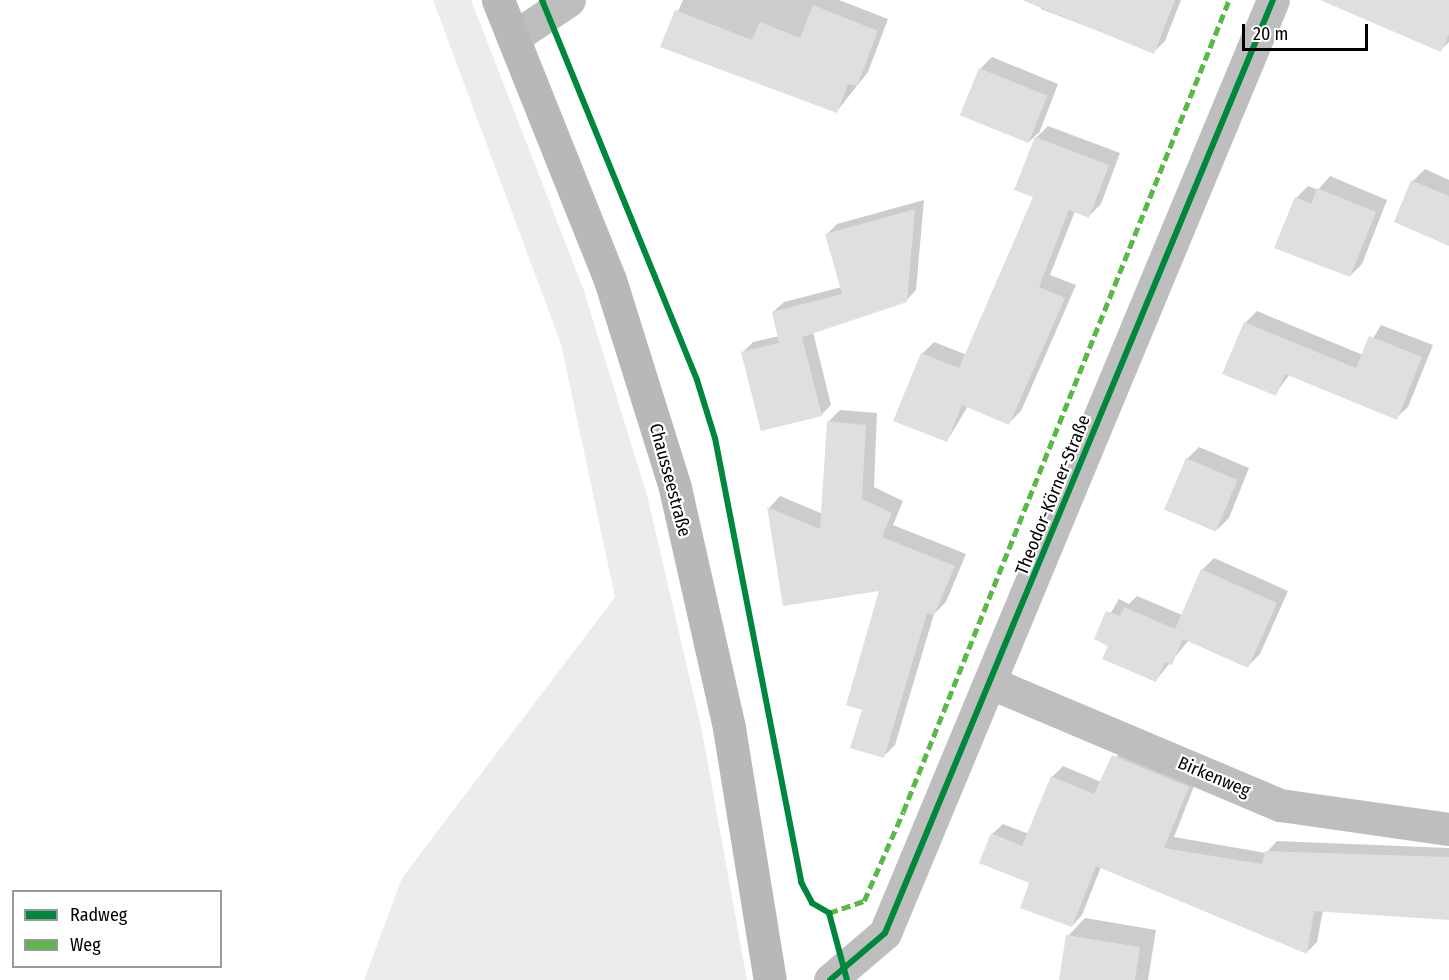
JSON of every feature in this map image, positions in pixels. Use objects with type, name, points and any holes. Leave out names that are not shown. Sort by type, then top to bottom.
[{"type":"main road","name":"Chausseestraße","points":[[498,0],[610,280],[675,488],[729,728],[770,980]]},
{"type":"street","points":[[514,37],[569,0]]},
{"type":"street","name":"Theodor-Körner-Straße","points":[[830,980],[885,933],[991,683],[1273,0]]},
{"type":"street","name":"Birkenweg","points":[[991,683],[1281,805],[1449,829]]},
{"type":"shaded area","points":[[433,0],[471,0],[583,288],[647,495],[702,731],[747,980],[364,980],[402,878],[615,597],[561,344]]},
{"type":"building","points":[[1022,0],[1175,0],[1154,54]]},
{"type":"building","points":[[1320,0],[1449,0],[1449,34],[1441,52]]},
{"type":"building","points":[[813,5],[878,31],[857,86],[848,84],[837,113],[660,47],[675,10],[752,40],[760,22],[800,38]]},
{"type":"building","points":[[979,68],[1048,96],[1029,143],[960,115]]},
{"type":"building","points":[[1035,137],[1109,165],[1089,218],[1069,210],[1039,287],[1065,298],[1009,425],[962,405],[947,442],[893,421],[921,353],[959,368],[1033,197],[1014,190]]},
{"type":"building","points":[[1411,180],[1449,196],[1449,246],[1394,222]]},
{"type":"building","points":[[1317,188],[1376,212],[1350,277],[1274,248],[1295,197],[1311,204]]},
{"type":"building","points":[[915,209],[907,302],[802,337],[822,416],[761,431],[741,352],[779,343],[772,312],[842,294],[825,234]]},
{"type":"building","points":[[1244,322],[1356,368],[1369,336],[1422,357],[1397,420],[1285,374],[1276,396],[1222,374]]},
{"type":"building","points":[[827,421],[866,425],[862,499],[892,513],[882,537],[955,566],[934,615],[927,613],[884,758],[850,748],[862,710],[846,705],[879,591],[783,606],[767,507],[820,529]]},
{"type":"building","points":[[1186,458],[1238,480],[1216,531],[1164,510]]},
{"type":"building","points":[[1201,569],[1277,603],[1248,668],[1183,639],[1172,665],[1165,662],[1156,682],[1102,659],[1108,646],[1094,639],[1106,611],[1120,616],[1124,607],[1175,629]]},
{"type":"building","points":[[1112,755],[1189,787],[1164,848],[1262,864],[1265,851],[1449,857],[1449,920],[1314,911],[1307,954],[1096,866],[1072,927],[1020,908],[1029,883],[979,863],[991,833],[1022,846],[1051,776],[1094,794]]},
{"type":"building","points":[[1066,935],[1140,947],[1135,980],[1059,980]]},
{"type":"marked path","points":[[829,913],[864,901],[903,812],[1229,0]]},
{"type":"cycle path","points":[[542,0],[697,380],[715,438],[801,882],[812,903],[829,913],[847,980]]},
{"type":"cycle path","points":[[830,980],[885,933],[1273,0]]}]
